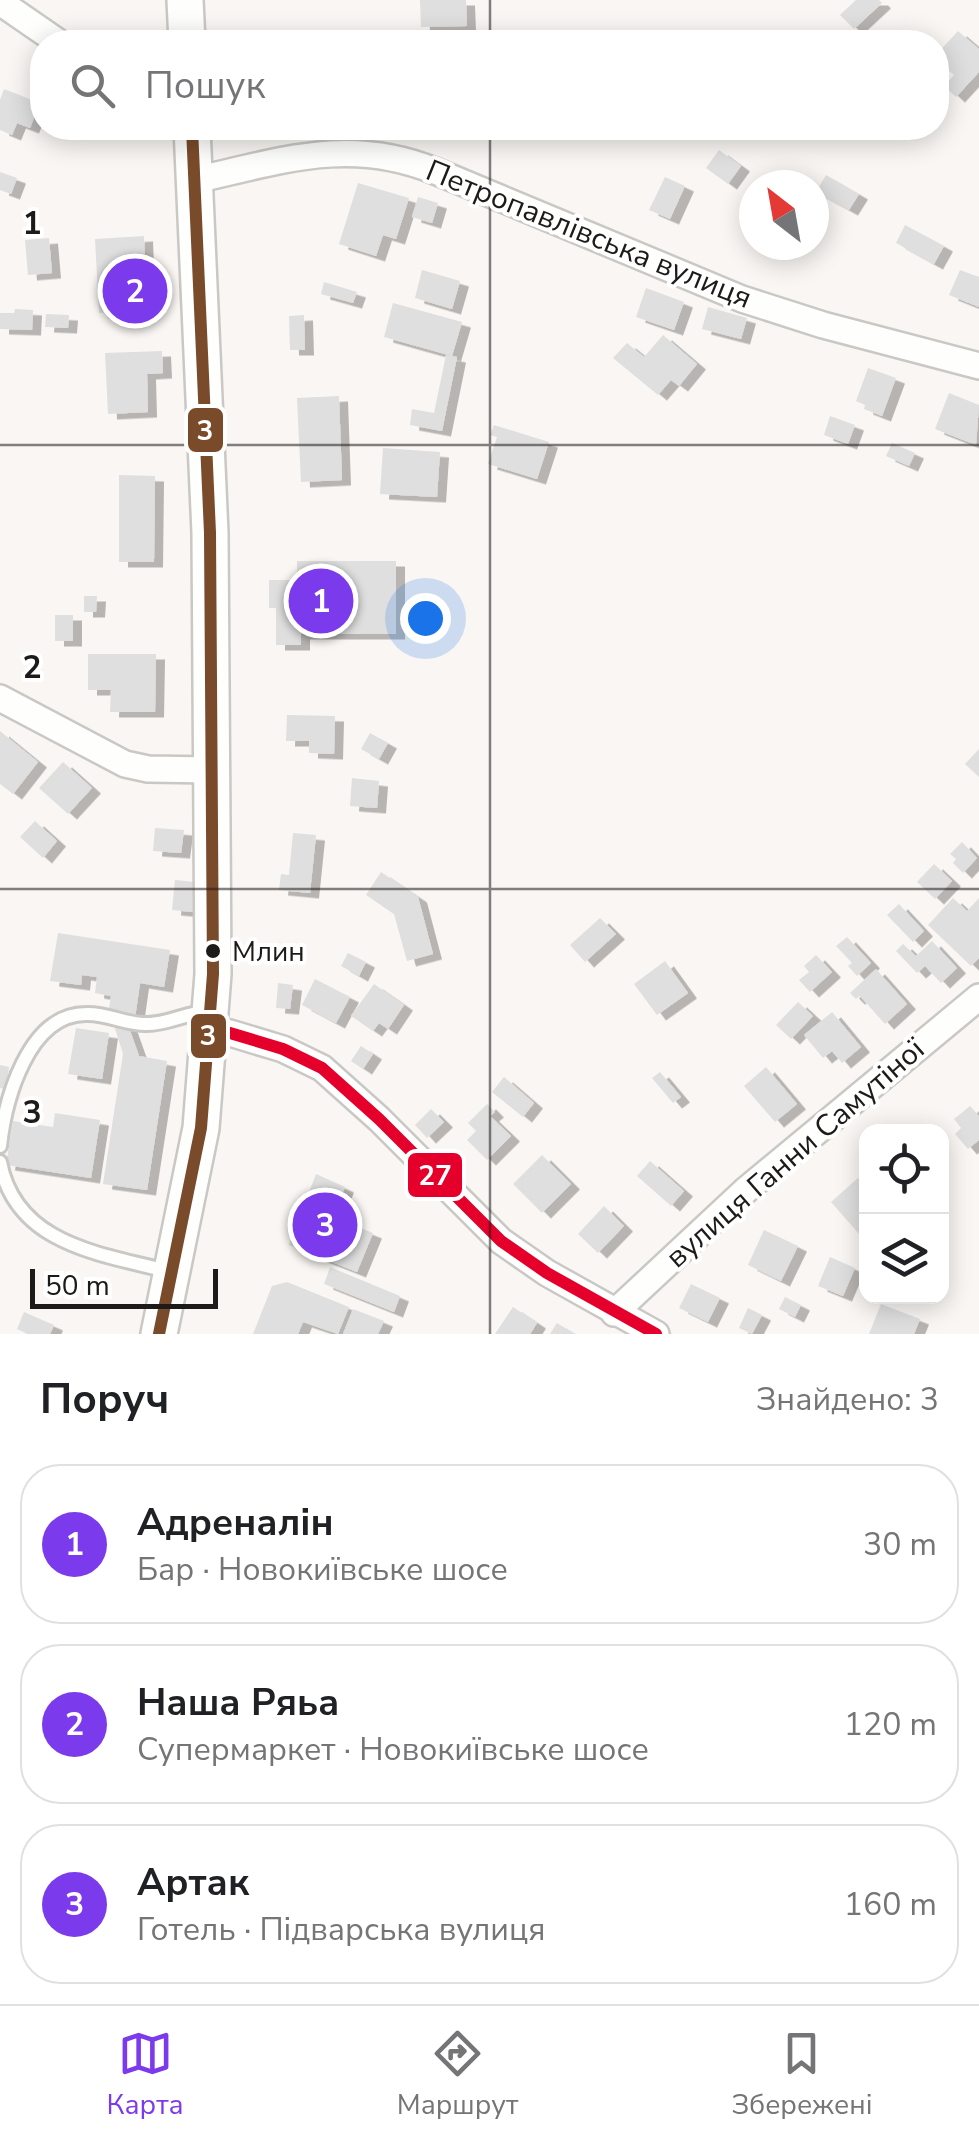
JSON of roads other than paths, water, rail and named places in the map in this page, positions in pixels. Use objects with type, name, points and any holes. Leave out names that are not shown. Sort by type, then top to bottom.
[{"type":"main road","points":[[184,0],[186,30]]},
{"type":"main road","points":[[163,1333],[201,1128],[210,1021],[210,533],[195,180],[188,140]]},
{"type":"street","points":[[0,2],[41,30]]},
{"type":"street","name":"Петропавлівська вулиця","points":[[195,180],[328,152],[389,155],[424,166],[742,299],[979,366]]},
{"type":"street","points":[[0,698],[125,764],[148,769],[212,770]]},
{"type":"street","name":"вулиця Ганни Самутіної","points":[[614,1313],[746,1190],[979,997]]},
{"type":"street","points":[[210,1021],[230,1032],[283,1048],[322,1068],[501,1241],[614,1313],[656,1334]]},
{"type":"lane","points":[[0,1146],[2,1125],[24,1065],[36,1042],[55,1022],[87,1014],[146,1024],[192,1012],[210,1021]]},
{"type":"lane","points":[[0,1162],[28,1216],[47,1234],[66,1243],[174,1272]]},
{"type":"place","name":"Наша Ряьа","points":[[135,291]]},
{"type":"place","name":"Адреналін","points":[[321,601]]},
{"type":"place","name":"Млин","points":[[213,951]]},
{"type":"place","name":"Артак","points":[[325,1225]]}]
